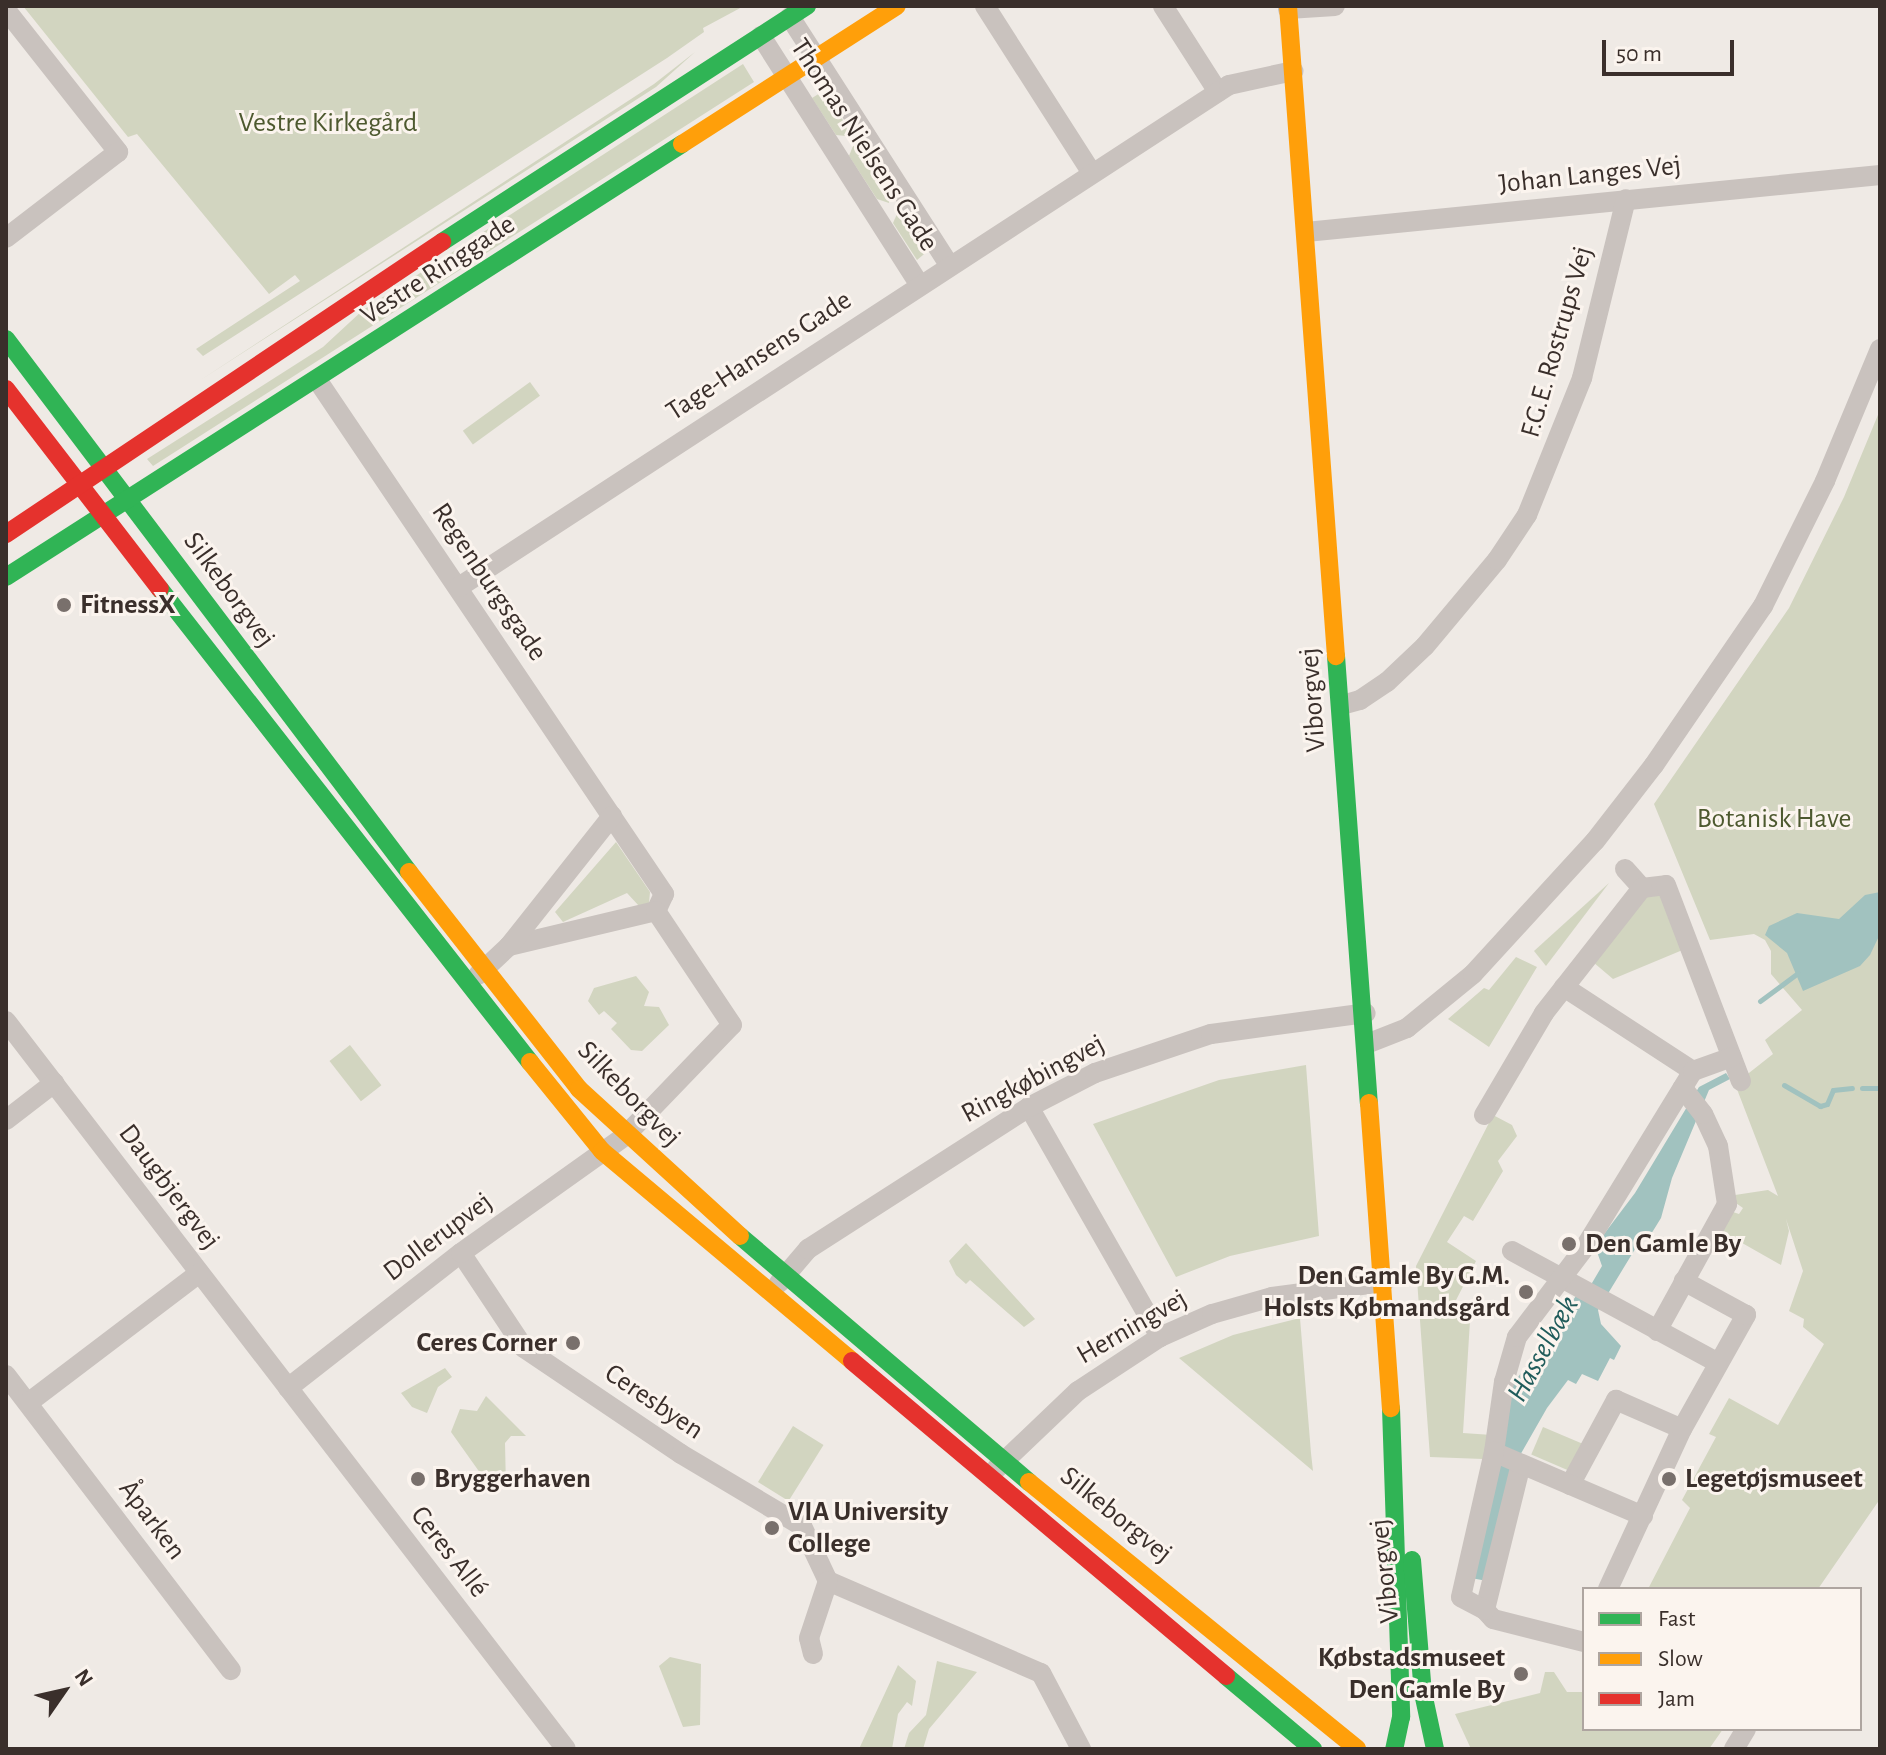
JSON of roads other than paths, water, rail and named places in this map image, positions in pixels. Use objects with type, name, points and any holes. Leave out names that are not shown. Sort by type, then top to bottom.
[{"type":"street","name":"Vestre Ringgade","points":[[6,577],[101,513],[318,381],[897,6]]},
{"type":"street","points":[[985,6],[1091,172]]},
{"type":"street","points":[[1163,6],[1218,92]]},
{"type":"street","points":[[1288,7],[1335,6]]},
{"type":"street","name":"Viborgvej","points":[[1288,7],[1369,1043],[1384,1282],[1401,1717],[1394,1749]]},
{"type":"street","name":"Vestre Ringgade","points":[[6,534],[799,12]]},
{"type":"street","name":"Thomas Nielsens Gade","points":[[799,12],[817,59],[949,265]]},
{"type":"street","points":[[6,238],[118,152],[7,15]]},
{"type":"street","name":"Thomas Nielsens Gade","points":[[761,36],[919,284]]},
{"type":"street","name":"Tage-Hansens Gade","points":[[459,587],[919,284],[1218,92],[1247,77],[1293,71]]},
{"type":"street","name":"Johan Langes Vej","points":[[1306,232],[1880,175]]},
{"type":"street","name":"F.G.E. Rostrups Vej","points":[[1342,705],[1360,700],[1387,682],[1425,646],[1497,560],[1527,515],[1582,378],[1626,199]]},
{"type":"street","name":"Silkeborgvej","points":[[6,339],[483,971],[579,1089],[625,1136],[1003,1461],[1357,1749]]},
{"type":"street","points":[[1369,1043],[1407,1028],[1473,974],[1595,841],[1662,754],[1763,606],[1830,469],[1880,349]]},
{"type":"street","name":"Regenburgsgade","points":[[318,381],[661,888],[664,902],[656,911]]},
{"type":"street","name":"Silkeborgvej","points":[[6,389],[465,985],[602,1151],[988,1479],[1313,1749]]},
{"type":"street","points":[[465,985],[509,946],[612,816]]},
{"type":"street","points":[[1625,869],[1642,888]]},
{"type":"street","points":[[1484,1115],[1564,987],[1642,888],[1666,885],[1741,1081]]},
{"type":"street","points":[[509,946],[656,911]]},
{"type":"street","name":"Dollerupvej","points":[[288,1388],[461,1253],[625,1136],[732,1025],[656,911]]},
{"type":"street","points":[[1564,987],[1693,1093],[1718,1146],[1727,1204],[1657,1331]]},
{"type":"street","name":"Ringkøbingvej","points":[[771,1292],[808,1249],[1029,1107],[1095,1073],[1183,1042],[1322,1016],[1366,1013]]},
{"type":"street","name":"Daugbjergvej","points":[[6,1021],[288,1388]]},
{"type":"street","points":[[1582,1640],[1493,1619],[1485,1610],[1461,1597],[1496,1453],[1504,1382],[1517,1337],[1560,1275],[1585,1247],[1693,1093],[1732,1057]]},
{"type":"street","points":[[6,1120],[54,1083]]},
{"type":"street","points":[[1029,1107],[1160,1337]]},
{"type":"street","points":[[1512,1251],[1718,1363]]},
{"type":"street","name":"Ceresbyen","points":[[461,1253],[524,1348],[681,1454],[802,1526],[828,1581]]},
{"type":"street","points":[[28,1403],[199,1273]]},
{"type":"street","points":[[1609,1587],[1682,1429],[1746,1315],[1684,1281]]},
{"type":"street","name":"Herningvej","points":[[988,1479],[1078,1391],[1160,1337],[1212,1314],[1341,1284],[1384,1282]]},
{"type":"street","name":"Åparken","points":[[6,1375],[231,1670]]},
{"type":"street","name":"Viborgvej","points":[[1390,1387],[1423,1693],[1435,1749]]},
{"type":"street","name":"Ceres Allé","points":[[288,1388],[566,1749]]},
{"type":"street","points":[[1570,1485],[1616,1400],[1682,1429]]},
{"type":"street","points":[[1496,1453],[1570,1485],[1640,1522]]},
{"type":"street","points":[[1485,1610],[1520,1464]]},
{"type":"street","points":[[813,1654],[809,1638],[828,1581],[1041,1673],[1081,1749]]},
{"type":"street","points":[[1734,1749],[1745,1731]]},
{"type":"water","points":[[1880,892],[1880,934],[1870,955],[1860,966],[1803,991],[1787,953],[1765,935],[1769,926],[1797,913],[1839,919],[1865,895]]},
{"type":"water","points":[[1726,1073],[1730,1079],[1709,1090],[1672,1178],[1661,1218],[1648,1239],[1643,1236],[1598,1310],[1601,1324],[1621,1346],[1614,1360],[1610,1358],[1598,1381],[1582,1374],[1576,1384],[1568,1380],[1547,1408],[1511,1471],[1487,1581],[1471,1578],[1511,1387],[1576,1296],[1582,1300],[1602,1266],[1595,1246],[1635,1193],[1699,1087]]},
{"type":"waterway","name":"Hasselbæk","points":[[1760,1001],[1798,973]]},
{"type":"waterway","points":[[1784,1085],[1820,1106],[1827,1104],[1833,1090],[1852,1088]]},
{"type":"waterway","points":[[1862,1088],[1879,1088]]},
{"type":"place","name":"FitnessX","points":[[64,605]]},
{"type":"place","name":"Den Gamle By","points":[[1569,1244]]},
{"type":"place","name":"Den Gamle By G.M. Holsts Købmandsgård","points":[[1526,1292]]},
{"type":"place","name":"Ceres Corner","points":[[573,1343]]},
{"type":"place","name":"Bryggerhaven","points":[[418,1479]]},
{"type":"place","name":"Legetøjsmuseet","points":[[1669,1479]]},
{"type":"place","name":"VIA University College","points":[[772,1528]]},
{"type":"place","name":"Købstadsmuseet Den Gamle By","points":[[1521,1674]]},
{"type":"park label","name":"Vestre Kirkegård","points":[[328,123]]},
{"type":"park label","name":"Botanisk Have","points":[[1774,819]]}]
